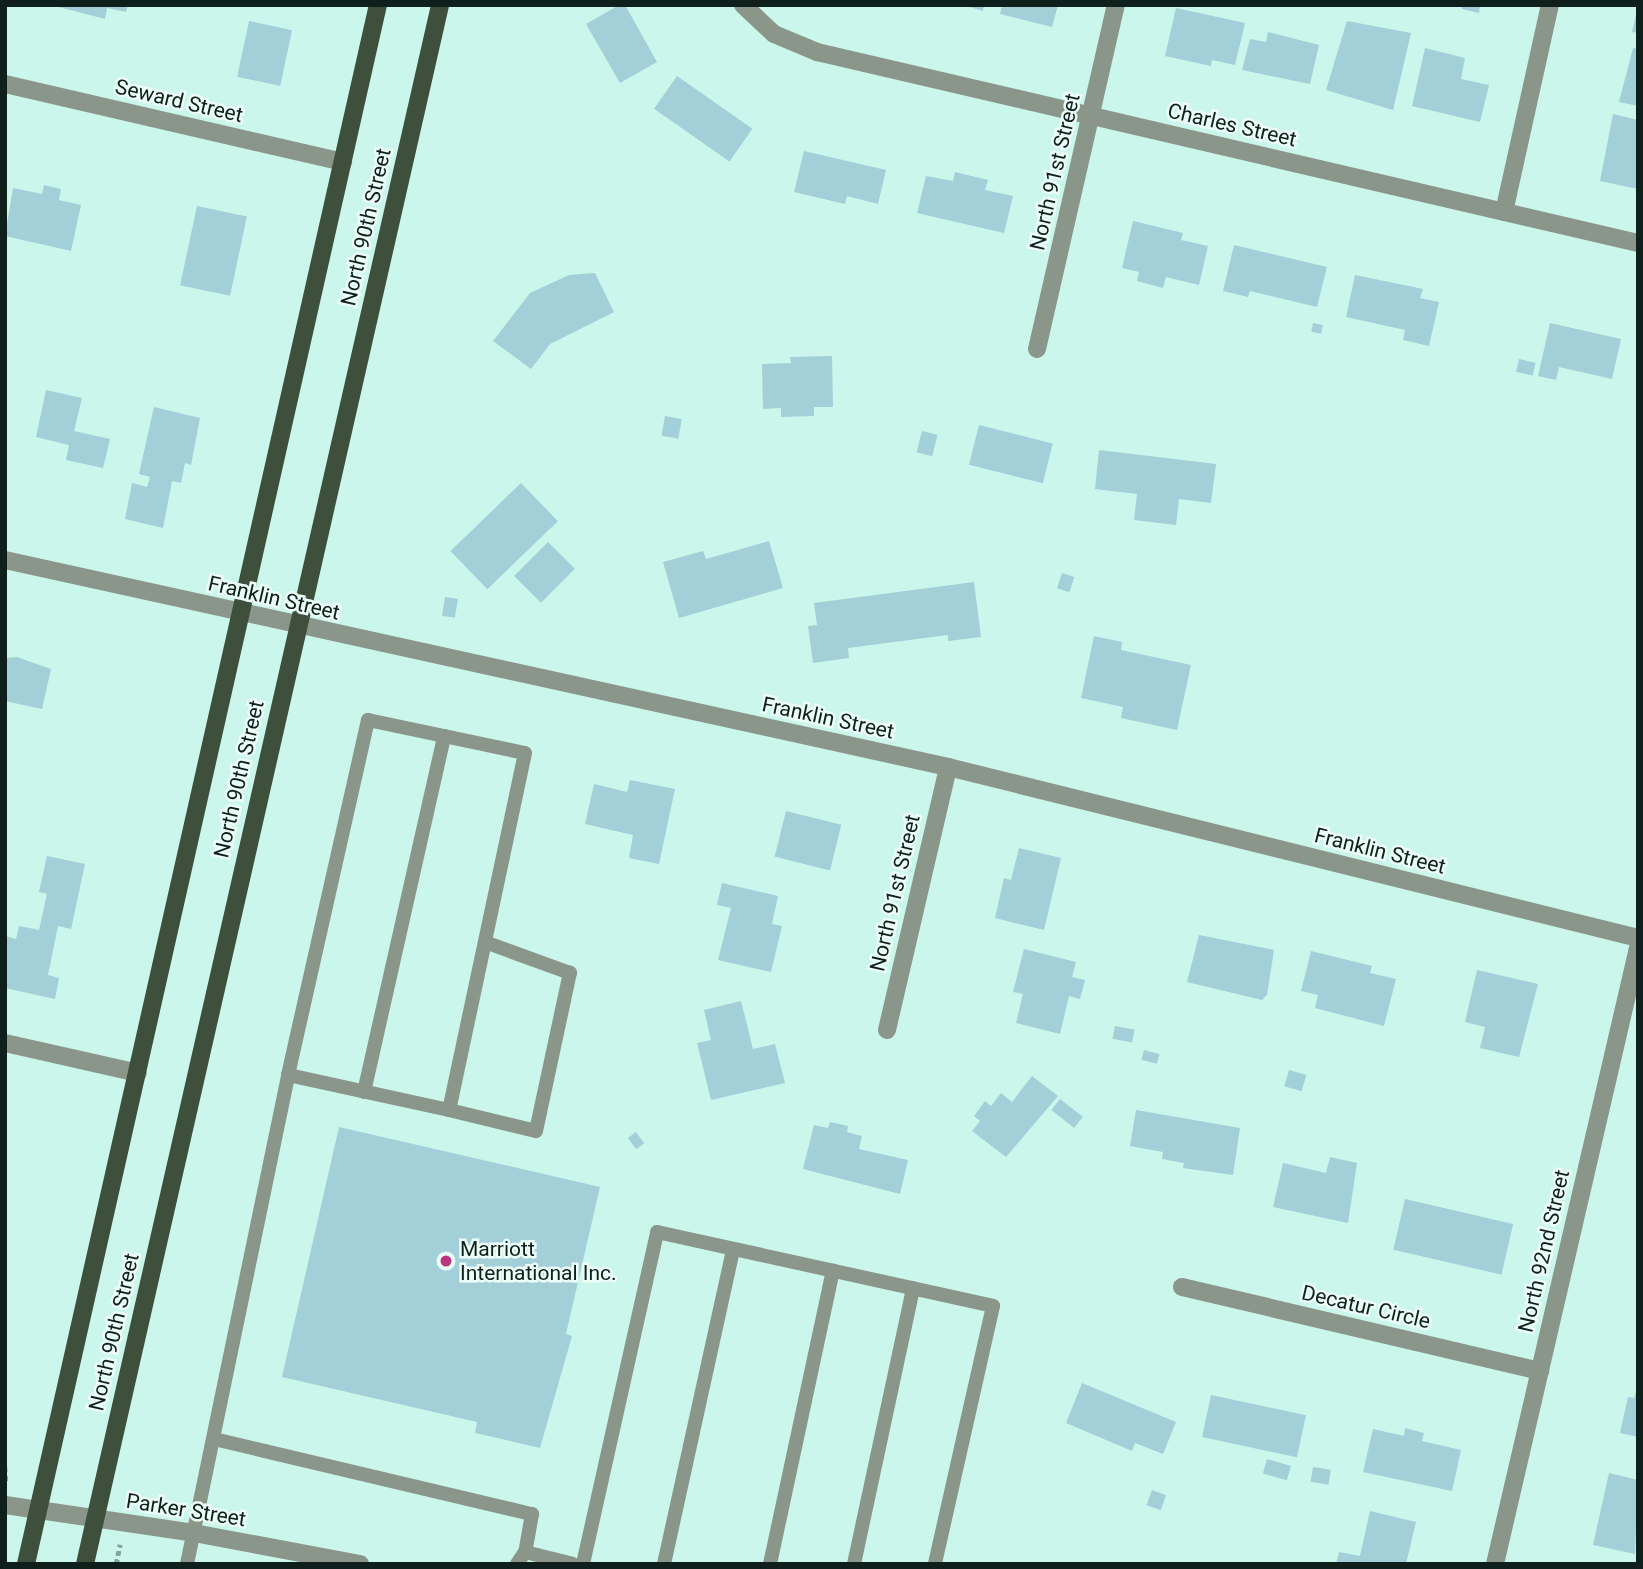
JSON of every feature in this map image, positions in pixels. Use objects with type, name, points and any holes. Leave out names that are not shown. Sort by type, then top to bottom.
[{"type":"main road","name":"North 90th Street","points":[[26,1564],[378,5]]},
{"type":"main road","name":"North 90th Street","points":[[85,1564],[296,627],[440,5]]},
{"type":"street","name":"Charles Street","points":[[743,5],[774,34],[817,52],[1638,243]]},
{"type":"street","name":"North 91st Street","points":[[1037,349],[1116,5]]},
{"type":"street","points":[[1504,212],[1550,5]]},
{"type":"street","name":"Seward Street","points":[[5,84],[343,162]]},
{"type":"street","name":"Franklin Street","points":[[5,560],[296,627],[948,767],[1638,938]]},
{"type":"street","name":"North 91st Street","points":[[887,1030],[948,767]]},
{"type":"street","name":"North 92nd Street","points":[[1495,1564],[1638,948]]},
{"type":"street","points":[[5,1043],[138,1073]]},
{"type":"street","name":"Decatur Circle","points":[[1182,1287],[1539,1371]]},
{"type":"street","name":"Parker Street","points":[[5,1506],[194,1533],[360,1564]]},
{"type":"lane","points":[[187,1564],[288,1075],[368,720],[526,753],[449,1110]]},
{"type":"lane","points":[[364,1092],[444,736]]},
{"type":"lane","points":[[288,1075],[536,1131],[570,973],[485,942]]},
{"type":"lane","points":[[583,1564],[657,1232],[993,1306],[935,1564]]},
{"type":"lane","points":[[664,1564],[733,1249]]},
{"type":"lane","points":[[770,1564],[833,1271]]},
{"type":"lane","points":[[854,1564],[913,1288]]},
{"type":"lane","points":[[214,1439],[532,1514],[521,1558],[573,1564]]},
{"type":"path","points":[[5,1467],[6,1482]]},
{"type":"building","points":[[51,5],[128,5],[126,12],[107,8],[105,19]]},
{"type":"building","points":[[619,5],[625,5],[657,62],[620,83],[586,24]]},
{"type":"building","points":[[963,5],[984,5],[983,11]]},
{"type":"building","points":[[1002,5],[1058,5],[1052,27],[1000,14]]},
{"type":"building","points":[[1462,5],[1480,5],[1479,13],[1462,9]]},
{"type":"building","points":[[1176,8],[1245,23],[1235,65],[1212,60],[1211,66],[1165,56]]},
{"type":"building","points":[[1638,10],[1638,33],[1632,32]]},
{"type":"building","points":[[249,21],[292,30],[280,86],[237,77]]},
{"type":"building","points":[[1347,21],[1411,33],[1393,110],[1326,90]]},
{"type":"building","points":[[1268,32],[1319,45],[1310,84],[1242,70],[1250,39],[1266,42]]},
{"type":"building","points":[[1425,48],[1465,58],[1461,79],[1489,85],[1480,122],[1412,106]]},
{"type":"building","points":[[1633,48],[1638,49],[1638,106],[1619,102]]},
{"type":"building","points":[[677,76],[752,129],[729,162],[654,109]]},
{"type":"building","points":[[1613,114],[1638,120],[1638,189],[1600,181]]},
{"type":"building","points":[[804,151],[886,170],[878,204],[847,196],[845,204],[794,192]]},
{"type":"building","points":[[955,172],[988,180],[985,190],[1013,196],[1004,233],[917,213],[926,176],[953,181]]},
{"type":"building","points":[[44,185],[61,189],[59,200],[81,205],[71,251],[5,236],[13,188],[42,194]]},
{"type":"building","points":[[197,206],[247,217],[230,296],[180,285]]},
{"type":"building","points":[[1133,221],[1183,233],[1181,240],[1208,246],[1199,285],[1166,277],[1163,288],[1137,281],[1139,272],[1122,268]]},
{"type":"building","points":[[1234,245],[1327,267],[1317,307],[1250,291],[1248,297],[1223,291]]},
{"type":"building","points":[[595,273],[614,312],[550,344],[531,369],[493,341],[530,293],[569,275]]},
{"type":"building","points":[[1355,275],[1423,289],[1420,298],[1439,302],[1429,346],[1403,340],[1405,330],[1346,317]]},
{"type":"building","points":[[1313,323],[1323,325],[1321,334],[1311,332]]},
{"type":"building","points":[[1550,323],[1621,339],[1612,379],[1559,367],[1556,380],[1538,376]]},
{"type":"building","points":[[832,356],[833,407],[814,407],[814,416],[781,417],[781,408],[763,409],[762,364],[791,363],[790,357]]},
{"type":"building","points":[[1519,359],[1536,363],[1533,375],[1516,372]]},
{"type":"building","points":[[46,390],[82,398],[74,431],[110,439],[103,468],[66,460],[69,445],[36,437]]},
{"type":"building","points":[[154,407],[200,418],[191,465],[185,463],[181,483],[172,481],[163,528],[125,519],[132,483],[147,487],[150,477],[139,474]]},
{"type":"building","points":[[665,416],[682,419],[678,439],[662,436]]},
{"type":"building","points":[[979,425],[1053,443],[1043,483],[969,465]]},
{"type":"building","points":[[922,431],[938,435],[932,456],[917,452]]},
{"type":"building","points":[[1099,450],[1216,464],[1211,503],[1179,499],[1176,525],[1134,520],[1137,494],[1095,489]]},
{"type":"building","points":[[521,483],[558,521],[487,589],[451,551]]},
{"type":"building","points":[[769,541],[783,588],[679,618],[663,562],[703,551],[706,559]]},
{"type":"building","points":[[548,542],[575,569],[541,603],[514,576]]},
{"type":"building","points":[[1062,573],[1074,577],[1069,592],[1057,588]]},
{"type":"building","points":[[974,582],[981,637],[948,641],[948,635],[848,648],[849,658],[813,663],[808,626],[817,625],[814,603]]},
{"type":"building","points":[[445,597],[458,599],[455,618],[442,616]]},
{"type":"building","points":[[1094,636],[1122,642],[1121,650],[1191,665],[1177,730],[1121,718],[1123,707],[1081,698]]},
{"type":"building","points":[[17,657],[51,669],[42,709],[5,701],[5,658]]},
{"type":"building","points":[[630,780],[675,789],[659,864],[629,858],[633,835],[585,824],[594,784],[627,792]]},
{"type":"building","points":[[786,811],[841,825],[830,870],[775,857]]},
{"type":"building","points":[[1019,848],[1061,858],[1044,930],[995,918],[1004,878],[1011,880]]},
{"type":"building","points":[[47,856],[85,864],[71,929],[58,926],[48,975],[59,978],[55,999],[5,988],[5,936],[16,939],[19,926],[39,930],[47,894],[39,892]]},
{"type":"building","points":[[722,883],[778,896],[772,924],[782,926],[771,972],[718,960],[731,908],[717,905]]},
{"type":"building","points":[[1199,935],[1274,950],[1267,995],[1262,1000],[1187,982]]},
{"type":"building","points":[[1024,949],[1076,962],[1072,977],[1085,980],[1080,999],[1069,996],[1060,1034],[1016,1023],[1023,994],[1013,992]]},
{"type":"building","points":[[1311,951],[1372,966],[1370,973],[1396,979],[1384,1026],[1315,1008],[1318,995],[1301,991]]},
{"type":"building","points":[[1477,970],[1538,984],[1519,1057],[1480,1048],[1485,1027],[1465,1022]]},
{"type":"building","points":[[741,1001],[753,1049],[775,1044],[785,1083],[711,1100],[697,1043],[711,1040],[704,1010]]},
{"type":"building","points":[[1115,1026],[1135,1030],[1132,1043],[1113,1039]]},
{"type":"building","points":[[1144,1050],[1159,1054],[1157,1064],[1141,1060]]},
{"type":"building","points":[[1289,1070],[1306,1075],[1302,1091],[1284,1086]]},
{"type":"building","points":[[1032,1076],[1058,1096],[1006,1157],[972,1131],[980,1121],[974,1116],[985,1101],[991,1106],[1001,1093],[1012,1102]]},
{"type":"building","points":[[1060,1099],[1083,1117],[1074,1128],[1051,1110]]},
{"type":"building","points":[[1136,1110],[1240,1128],[1233,1175],[1183,1168],[1184,1163],[1162,1159],[1163,1152],[1130,1146]]},
{"type":"building","points":[[830,1122],[848,1126],[847,1132],[862,1136],[859,1149],[908,1160],[900,1194],[803,1169],[814,1125],[828,1128]]},
{"type":"building","name":"Marriott International Inc.","points":[[339,1127],[600,1187],[566,1334],[572,1336],[540,1448],[475,1433],[477,1422],[282,1377]]},
{"type":"building","points":[[636,1132],[644,1143],[636,1149],[628,1138]]},
{"type":"building","points":[[1330,1157],[1357,1163],[1348,1223],[1273,1207],[1283,1163],[1326,1173]]},
{"type":"building","points":[[1405,1199],[1513,1224],[1501,1275],[1393,1250]]},
{"type":"building","points":[[1082,1383],[1176,1422],[1163,1454],[1135,1443],[1132,1451],[1066,1423]]},
{"type":"building","points":[[1638,1386],[1638,1437],[1620,1433],[1628,1397],[1634,1398]]},
{"type":"building","points":[[1211,1395],[1306,1415],[1297,1457],[1202,1437]]},
{"type":"building","points":[[1405,1428],[1424,1433],[1422,1441],[1461,1450],[1452,1491],[1363,1472],[1373,1429],[1404,1436]]},
{"type":"building","points":[[1267,1459],[1291,1466],[1287,1480],[1263,1473]]},
{"type":"building","points":[[1313,1467],[1331,1470],[1328,1485],[1311,1482]]},
{"type":"building","points":[[1609,1473],[1638,1480],[1635,1554],[1593,1545]]},
{"type":"building","points":[[1152,1490],[1166,1495],[1161,1510],[1147,1505]]},
{"type":"building","points":[[1370,1511],[1416,1522],[1406,1564],[1336,1564],[1339,1552],[1360,1556]]},
{"type":"place","name":"Marriott International Inc.","points":[[446,1261]]}]
